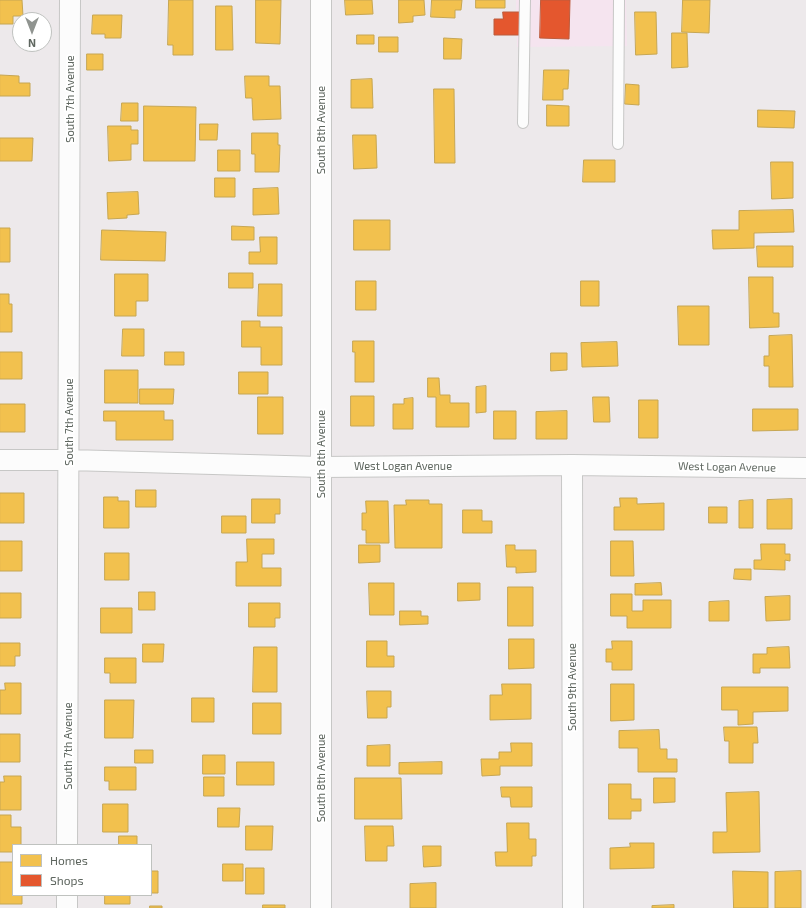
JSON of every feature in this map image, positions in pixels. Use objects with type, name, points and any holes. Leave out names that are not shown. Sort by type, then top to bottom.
[{"type":"street","name":"South 7th Avenue","points":[[67,844],[70,0]]},
{"type":"street","name":"South 8th Avenue","points":[[321,0],[321,908]]},
{"type":"street","name":"West Logan Avenue","points":[[0,460],[69,460],[321,467],[572,466],[806,468]]},
{"type":"street","name":"South 9th Avenue","points":[[572,466],[573,908]]},
{"type":"street","points":[[67,896],[67,908]]},
{"type":"lane","points":[[523,123],[525,0]]},
{"type":"lane","points":[[618,144],[619,0]]},
{"type":"shaded area","points":[[516,0],[626,0],[627,46],[517,47]]},
{"type":"building: Homes","points":[[0,0],[22,0],[23,12],[12,12],[12,24],[0,24]]},
{"type":"building: Homes","points":[[169,0],[193,0],[193,55],[173,55],[173,45],[168,45]]},
{"type":"building: Homes","points":[[256,0],[281,0],[280,44],[256,43]]},
{"type":"building: Homes","points":[[345,0],[372,0],[373,14],[346,15]]},
{"type":"building: Homes","points":[[399,0],[424,0],[425,15],[413,16],[413,22],[399,23]]},
{"type":"building: Homes","points":[[432,0],[462,0],[461,10],[455,10],[455,18],[431,17]]},
{"type":"building: Homes","points":[[476,0],[505,0],[505,8],[476,8]]},
{"type":"building: Homes","points":[[683,0],[710,0],[709,33],[682,32]]},
{"type":"building: Homes","points":[[216,6],[232,6],[233,50],[216,50]]},
{"type":"building: Homes","points":[[635,12],[656,12],[657,54],[636,55]]},
{"type":"building: Homes","points":[[93,15],[122,15],[121,38],[105,38],[105,34],[92,34]]},
{"type":"building: Homes","points":[[672,33],[687,33],[688,67],[672,68]]},
{"type":"building: Homes","points":[[357,35],[374,35],[374,44],[357,44]]},
{"type":"building: Homes","points":[[379,37],[398,37],[398,52],[379,52]]},
{"type":"building: Homes","points":[[444,38],[462,39],[461,59],[444,59]]},
{"type":"building: Homes","points":[[87,54],[103,54],[103,70],[87,70]]},
{"type":"building: Homes","points":[[544,70],[569,70],[568,89],[563,89],[563,100],[543,100]]},
{"type":"building: Homes","points":[[0,75],[19,76],[19,83],[30,83],[30,96],[0,96]]},
{"type":"building: Homes","points":[[245,76],[269,76],[269,86],[280,86],[281,119],[253,120],[252,98],[246,98]]},
{"type":"building: Homes","points":[[372,79],[373,108],[351,108],[351,80]]},
{"type":"building: Homes","points":[[626,84],[639,85],[639,105],[625,104]]},
{"type":"building: Homes","points":[[434,89],[454,89],[455,163],[435,163]]},
{"type":"building: Homes","points":[[122,103],[138,103],[138,121],[121,121]]},
{"type":"building: Homes","points":[[547,105],[569,106],[569,126],[547,126]]},
{"type":"building: Homes","points":[[144,106],[196,107],[195,161],[144,161]]},
{"type":"building: Homes","points":[[758,110],[795,111],[794,128],[758,127]]},
{"type":"building: Homes","points":[[200,124],[218,124],[217,140],[200,140]]},
{"type":"building: Homes","points":[[108,126],[131,126],[131,130],[138,130],[138,144],[131,144],[131,160],[109,161]]},
{"type":"building: Homes","points":[[252,133],[278,133],[278,145],[280,145],[279,172],[255,172],[255,154],[252,154]]},
{"type":"building: Homes","points":[[353,135],[376,135],[377,168],[354,169]]},
{"type":"building: Homes","points":[[0,138],[33,138],[32,161],[0,161]]},
{"type":"building: Homes","points":[[218,150],[240,150],[240,171],[218,171]]},
{"type":"building: Homes","points":[[584,160],[615,160],[615,182],[583,182]]},
{"type":"building: Homes","points":[[771,162],[793,162],[793,198],[772,199]]},
{"type":"building: Homes","points":[[215,178],[235,178],[235,197],[215,197]]},
{"type":"building: Homes","points":[[278,188],[279,214],[253,215],[253,189]]},
{"type":"building: Homes","points":[[138,192],[139,214],[127,215],[127,218],[108,219],[107,193]]},
{"type":"building: Homes","points":[[793,210],[794,232],[754,233],[754,248],[713,249],[712,230],[739,230],[739,211]]},
{"type":"building: Homes","points":[[354,220],[390,220],[390,250],[354,250]]},
{"type":"building: Homes","points":[[232,226],[254,227],[254,240],[232,240]]},
{"type":"building: Homes","points":[[0,228],[10,228],[10,262],[0,262]]},
{"type":"building: Homes","points":[[102,230],[166,232],[165,261],[101,260]]},
{"type":"building: Homes","points":[[260,237],[277,237],[277,264],[249,264],[249,252],[260,252]]},
{"type":"building: Homes","points":[[757,246],[793,246],[793,267],[758,267]]},
{"type":"building: Homes","points":[[229,273],[253,273],[253,288],[229,288]]},
{"type":"building: Homes","points":[[115,274],[148,274],[148,301],[136,301],[136,316],[115,316]]},
{"type":"building: Homes","points":[[749,277],[773,277],[773,313],[779,313],[779,327],[750,328]]},
{"type":"building: Homes","points":[[356,281],[376,281],[376,310],[356,310]]},
{"type":"building: Homes","points":[[581,281],[599,281],[599,306],[581,306]]},
{"type":"building: Homes","points":[[259,284],[282,284],[282,316],[258,316]]},
{"type":"building: Homes","points":[[0,294],[9,294],[9,304],[12,304],[12,332],[0,332]]},
{"type":"building: Homes","points":[[678,306],[709,306],[709,345],[679,345]]},
{"type":"building: Homes","points":[[242,321],[260,321],[260,327],[282,327],[282,365],[261,365],[261,347],[242,347]]},
{"type":"building: Homes","points":[[123,329],[144,329],[144,356],[122,356]]},
{"type":"building: Homes","points":[[792,335],[793,387],[769,387],[769,366],[764,366],[764,356],[769,356],[769,336]]},
{"type":"building: Homes","points":[[353,341],[374,341],[374,382],[355,382],[355,352],[353,352]]},
{"type":"building: Homes","points":[[617,342],[618,366],[582,367],[581,343]]},
{"type":"building: Homes","points":[[0,352],[22,352],[22,379],[0,379]]},
{"type":"building: Homes","points":[[165,352],[184,352],[184,365],[165,365]]},
{"type":"building: Homes","points":[[551,353],[567,353],[567,370],[551,371]]},
{"type":"building: Homes","points":[[105,370],[138,370],[138,403],[105,403]]},
{"type":"building: Homes","points":[[239,372],[268,372],[268,394],[239,394]]},
{"type":"building: Homes","points":[[428,378],[439,378],[440,395],[450,395],[450,403],[469,403],[469,427],[436,427],[436,397],[428,397]]},
{"type":"building: Homes","points":[[486,386],[486,412],[476,413],[476,387]]},
{"type":"building: Homes","points":[[140,389],[174,389],[173,404],[140,404]]},
{"type":"building: Homes","points":[[351,396],[374,396],[374,426],[351,426]]},
{"type":"building: Homes","points":[[258,397],[283,397],[283,434],[258,434]]},
{"type":"building: Homes","points":[[593,397],[609,397],[610,422],[594,422]]},
{"type":"building: Homes","points":[[413,398],[413,429],[393,429],[393,404],[404,404],[404,399]]},
{"type":"building: Homes","points":[[639,400],[658,400],[658,438],[639,438]]},
{"type":"building: Homes","points":[[0,404],[25,404],[25,432],[0,432]]},
{"type":"building: Homes","points":[[753,409],[798,409],[798,430],[753,431]]},
{"type":"building: Homes","points":[[104,411],[164,411],[164,420],[173,420],[173,440],[116,440],[116,421],[104,421]]},
{"type":"building: Homes","points":[[494,411],[516,411],[516,439],[494,439]]},
{"type":"building: Homes","points":[[567,411],[567,439],[536,439],[536,412]]},
{"type":"building: Homes","points":[[136,490],[156,490],[156,507],[136,507]]},
{"type":"building: Homes","points":[[0,493],[24,493],[24,523],[0,523]]},
{"type":"building: Homes","points":[[104,497],[118,497],[118,501],[129,501],[129,528],[104,528]]},
{"type":"building: Homes","points":[[620,498],[637,498],[637,504],[664,503],[664,530],[614,530],[614,507],[620,507]]},
{"type":"building: Homes","points":[[252,499],[280,499],[280,514],[275,514],[275,523],[252,523]]},
{"type":"building: Homes","points":[[792,499],[792,529],[767,529],[767,500]]},
{"type":"building: Homes","points":[[406,500],[429,500],[429,504],[442,504],[442,548],[395,548],[394,505],[406,505]]},
{"type":"building: Homes","points":[[753,500],[753,528],[739,528],[739,501]]},
{"type":"building: Homes","points":[[366,501],[388,501],[389,543],[366,543],[366,530],[362,530],[362,513],[366,513]]},
{"type":"building: Homes","points":[[709,507],[727,507],[727,523],[709,523]]},
{"type":"building: Homes","points":[[463,510],[482,510],[482,521],[492,521],[492,533],[463,533]]},
{"type":"building: Homes","points":[[222,516],[246,516],[246,533],[222,533]]},
{"type":"building: Homes","points":[[247,539],[274,539],[274,554],[262,554],[262,568],[281,568],[281,586],[236,586],[236,562],[247,562]]},
{"type":"building: Homes","points":[[0,541],[22,541],[22,571],[0,571]]},
{"type":"building: Homes","points":[[611,541],[633,541],[634,576],[611,576]]},
{"type":"building: Homes","points":[[761,544],[785,544],[785,554],[790,554],[790,561],[785,560],[785,570],[754,569],[754,560],[761,560]]},
{"type":"building: Homes","points":[[359,545],[380,545],[380,562],[359,563]]},
{"type":"building: Homes","points":[[506,545],[515,545],[515,550],[536,550],[536,572],[516,573],[516,567],[507,567]]},
{"type":"building: Homes","points":[[105,553],[129,553],[129,580],[105,580]]},
{"type":"building: Homes","points":[[735,569],[751,569],[751,580],[734,579]]},
{"type":"building: Homes","points":[[369,583],[394,583],[394,615],[370,615]]},
{"type":"building: Homes","points":[[458,583],[480,583],[480,600],[458,601]]},
{"type":"building: Homes","points":[[661,583],[662,595],[635,595],[635,584]]},
{"type":"building: Homes","points":[[508,587],[533,587],[533,626],[508,626]]},
{"type":"building: Homes","points":[[139,592],[155,592],[155,610],[139,610]]},
{"type":"building: Homes","points":[[0,593],[21,593],[21,618],[0,618]]},
{"type":"building: Homes","points":[[611,594],[632,594],[632,611],[643,611],[643,600],[671,600],[671,628],[627,628],[627,616],[611,616]]},
{"type":"building: Homes","points":[[790,596],[790,620],[766,621],[765,597]]},
{"type":"building: Homes","points":[[729,601],[729,621],[709,621],[709,602]]},
{"type":"building: Homes","points":[[249,603],[280,603],[280,618],[275,618],[275,627],[249,627]]},
{"type":"building: Homes","points":[[101,608],[132,608],[132,633],[101,633]]},
{"type":"building: Homes","points":[[400,611],[421,611],[421,616],[428,616],[428,624],[400,625]]},
{"type":"building: Homes","points":[[509,639],[534,639],[534,668],[509,669]]},
{"type":"building: Homes","points":[[367,641],[387,641],[387,656],[394,656],[394,667],[367,667]]},
{"type":"building: Homes","points":[[612,641],[632,641],[632,670],[612,670],[612,662],[606,662],[606,649],[612,649]]},
{"type":"building: Homes","points":[[0,643],[20,643],[20,656],[15,656],[15,666],[0,666]]},
{"type":"building: Homes","points":[[143,644],[164,644],[163,662],[143,662]]},
{"type":"building: Homes","points":[[254,647],[277,647],[277,692],[253,692]]},
{"type":"building: Homes","points":[[789,647],[790,668],[760,668],[760,673],[753,673],[753,654],[767,654],[767,648]]},
{"type":"building: Homes","points":[[105,658],[136,658],[136,683],[110,683],[110,673],[105,673]]},
{"type":"building: Homes","points":[[5,683],[21,683],[21,714],[0,714],[0,690],[5,690]]},
{"type":"building: Homes","points":[[502,684],[531,684],[531,719],[490,720],[490,695],[502,695]]},
{"type":"building: Homes","points":[[611,684],[634,684],[634,720],[611,721]]},
{"type":"building: Homes","points":[[722,687],[788,687],[788,711],[753,712],[753,724],[738,725],[738,710],[722,710]]},
{"type":"building: Homes","points":[[367,691],[391,691],[391,707],[387,707],[387,718],[368,718]]},
{"type":"building: Homes","points":[[192,698],[214,698],[214,722],[192,722]]},
{"type":"building: Homes","points":[[105,700],[134,700],[133,738],[105,738]]},
{"type":"building: Homes","points":[[253,703],[281,703],[281,734],[253,734]]},
{"type":"building: Homes","points":[[724,727],[757,727],[758,743],[753,743],[753,763],[729,763],[729,741],[725,741]]},
{"type":"building: Homes","points":[[659,730],[660,749],[667,749],[667,759],[677,759],[677,772],[638,772],[638,748],[619,748],[619,731]]},
{"type":"building: Homes","points":[[0,734],[20,734],[20,762],[0,762]]},
{"type":"building: Homes","points":[[511,743],[532,743],[532,766],[500,766],[500,775],[482,776],[481,759],[499,759],[499,752],[511,752]]},
{"type":"building: Homes","points":[[390,745],[390,766],[367,766],[367,746]]},
{"type":"building: Homes","points":[[135,750],[153,750],[153,763],[135,763]]},
{"type":"building: Homes","points":[[203,755],[225,755],[225,774],[203,774]]},
{"type":"building: Homes","points":[[237,762],[274,762],[274,785],[237,785]]},
{"type":"building: Homes","points":[[442,762],[442,774],[399,774],[399,763]]},
{"type":"building: Homes","points":[[105,767],[136,767],[136,790],[109,790],[109,781],[105,781]]},
{"type":"building: Homes","points":[[4,776],[21,776],[21,810],[0,810],[0,782],[4,782]]},
{"type":"building: Homes","points":[[204,777],[224,777],[224,796],[204,796]]},
{"type":"building: Homes","points":[[355,778],[401,778],[402,819],[355,819]]},
{"type":"building: Homes","points":[[654,778],[675,778],[675,802],[654,803]]},
{"type":"building: Homes","points":[[609,784],[631,784],[631,799],[641,799],[641,811],[631,811],[631,819],[609,819]]},
{"type":"building: Homes","points":[[501,787],[532,787],[532,807],[511,807],[510,797],[502,797]]},
{"type":"building: Homes","points":[[759,792],[760,852],[713,853],[713,832],[727,832],[726,793]]},
{"type":"building: Homes","points":[[103,804],[128,804],[128,832],[103,832]]},
{"type":"building: Homes","points":[[218,808],[240,808],[239,827],[218,827]]},
{"type":"building: Homes","points":[[0,815],[11,815],[11,827],[21,827],[21,844],[12,844],[12,852],[0,852]]},
{"type":"building: Homes","points":[[507,823],[529,823],[529,839],[536,839],[536,856],[532,856],[532,866],[496,866],[495,852],[507,852]]},
{"type":"building: Homes","points":[[246,826],[273,826],[272,850],[246,850]]},
{"type":"building: Homes","points":[[365,826],[393,826],[394,846],[387,846],[387,861],[366,861]]},
{"type":"building: Homes","points":[[119,836],[137,836],[137,844],[119,844]]},
{"type":"building: Homes","points":[[630,843],[654,843],[654,868],[610,869],[610,848],[630,847]]},
{"type":"building: Homes","points":[[423,846],[441,846],[441,866],[424,867]]},
{"type":"building: Homes","points":[[0,862],[12,862],[12,896],[22,896],[22,904],[0,904]]},
{"type":"building: Homes","points":[[223,864],[243,864],[243,881],[223,881]]},
{"type":"building: Homes","points":[[246,868],[264,868],[264,894],[246,894]]},
{"type":"building: Homes","points":[[152,871],[158,871],[158,893],[152,893]]},
{"type":"building: Homes","points":[[733,871],[768,872],[768,908],[734,908]]},
{"type":"building: Homes","points":[[801,871],[801,908],[775,908],[775,872]]},
{"type":"building: Homes","points":[[436,883],[436,908],[410,908],[410,884]]},
{"type":"building: Homes","points":[[105,896],[130,896],[130,904],[105,904]]},
{"type":"building: Homes","points":[[263,905],[285,905],[285,908],[263,908]]},
{"type":"building: Homes","points":[[674,905],[674,908],[652,908],[652,906]]},
{"type":"building: Homes","points":[[150,906],[162,906],[162,908],[150,908]]},
{"type":"building: Shops","points":[[541,0],[570,0],[569,39],[540,38]]},
{"type":"building: Shops","points":[[503,12],[520,12],[521,35],[494,35],[494,19],[503,19]]}]
